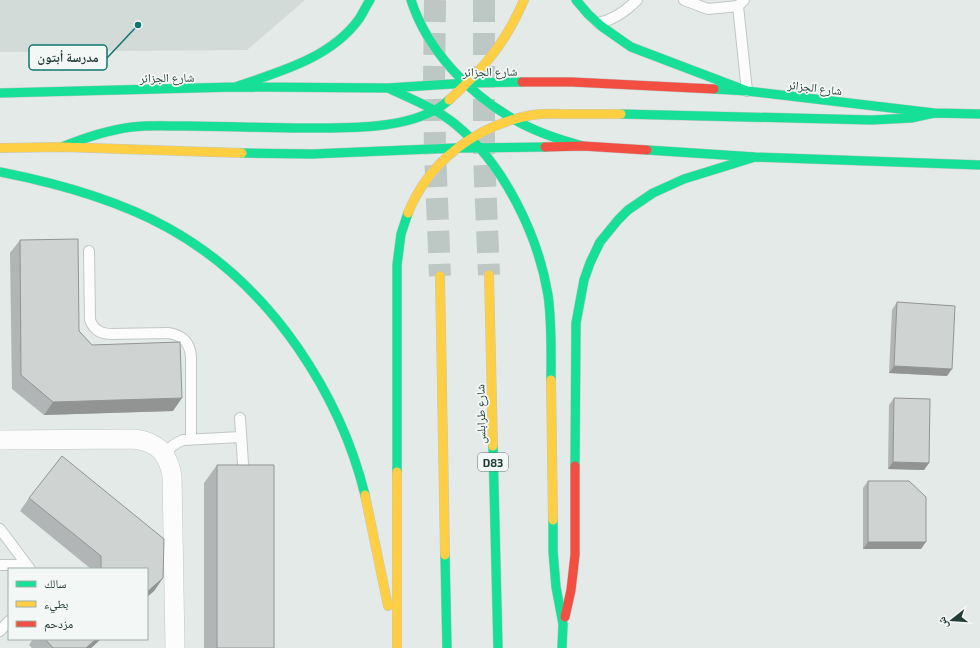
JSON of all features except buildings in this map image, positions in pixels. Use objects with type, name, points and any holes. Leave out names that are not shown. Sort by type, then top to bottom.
[{"type":"main road","points":[[235,87],[298,64],[318,55],[337,43],[352,27],[370,0]]},
{"type":"main road","points":[[411,0],[424,30],[436,50],[467,83],[514,120],[556,139],[583,146]]},
{"type":"main road","points":[[62,147],[96,133],[133,127],[312,128],[370,126],[405,120],[435,111],[467,83],[496,53],[509,34],[524,0]]},
{"type":"main road","points":[[576,0],[597,24],[616,39],[631,47],[747,91]]},
{"type":"main road","name":"شارع الجزائر","points":[[0,93],[235,87],[388,88],[467,83],[572,82],[747,91],[934,113],[980,114]]},
{"type":"main road","points":[[388,88],[435,111],[463,132],[479,148],[498,171],[512,193],[539,258],[549,302],[552,340],[553,551],[556,588],[563,624]]},
{"type":"main road","points":[[397,648],[397,265],[399,243],[403,225],[415,197],[424,181],[439,163],[455,148],[497,125],[534,115],[552,114],[892,120],[934,113]]},
{"type":"main road","points":[[0,148],[62,147],[232,153],[312,154],[455,148],[583,146],[755,157],[980,165]]},
{"type":"main road","points":[[562,648],[563,624],[571,590],[575,555],[576,323],[579,300],[585,276],[594,254],[606,234],[621,216],[639,202],[658,189],[680,180],[755,157]]},
{"type":"main road","points":[[0,172],[50,182],[80,191],[142,214],[173,230],[203,249],[231,271],[256,295],[280,322],[308,362],[333,405],[352,451],[366,498],[397,648]]},
{"type":"main road","name":"شارع طرابلس","points":[[489,275],[498,648]]},
{"type":"main road","points":[[440,276],[447,648]]},
{"type":"street","points":[[0,440],[146,440],[165,454],[170,464],[172,476],[175,648]]},
{"type":"lane","points":[[597,24],[614,18],[628,10],[637,0]]},
{"type":"lane","points":[[684,0],[708,8],[741,3],[747,91]]},
{"type":"lane","points":[[89,251],[90,320],[98,331],[104,334],[168,332],[182,337],[187,342],[191,357],[191,438]]},
{"type":"lane","points":[[240,418],[243,464]]},
{"type":"lane","points":[[165,454],[175,443],[191,438],[241,437]]},
{"type":"lane","points":[[0,529],[28,567]]},
{"type":"lane","points":[[0,565],[28,567]]},
{"type":"lane","points":[[0,631],[8,622]]},
{"type":"shaded area","points":[[0,0],[305,0],[247,50],[0,52]]},
{"type":"tunnel","points":[[435,0],[435,150],[440,276]]},
{"type":"tunnel","points":[[484,0],[484,155],[489,275]]},
{"type":"traffic: fast","points":[[235,87],[269,76],[319,54],[347,33],[359,19],[370,0]]},
{"type":"traffic: fast","points":[[411,0],[418,18],[439,53],[466,84],[498,109],[515,120],[540,132],[583,146]]},
{"type":"traffic: fast","points":[[576,0],[601,26],[631,47],[747,91]]},
{"type":"traffic: fast","points":[[0,93],[235,87],[388,88],[467,83],[522,82]]},
{"type":"traffic: fast","points":[[388,88],[431,108],[455,124],[472,140],[488,159],[503,179],[516,201],[536,248],[548,295],[551,327],[551,380]]},
{"type":"traffic: fast","points":[[714,89],[747,91],[934,113],[980,114]]},
{"type":"traffic: fast","points":[[62,147],[105,132],[138,126],[273,128],[379,126],[418,117],[435,110],[449,100]]},
{"type":"traffic: fast","points":[[621,114],[872,120],[911,118],[934,113]]},
{"type":"traffic: fast","points":[[242,153],[312,154],[455,148],[545,147]]},
{"type":"traffic: fast","points":[[647,150],[755,157],[980,165]]},
{"type":"traffic: fast","points":[[575,466],[576,323],[584,280],[600,242],[628,210],[653,193],[684,179],[755,157]]},
{"type":"traffic: fast","points":[[0,172],[46,182],[90,195],[130,210],[168,228],[204,251],[237,278],[269,310],[298,348],[320,382],[346,437],[360,475],[365,495]]},
{"type":"traffic: fast","points":[[397,472],[397,265],[401,234],[408,213]]},
{"type":"traffic: fast","points":[[493,446],[498,648]]},
{"type":"traffic: fast","points":[[553,520],[553,551],[556,587],[563,624],[562,648]]},
{"type":"traffic: fast","points":[[445,555],[447,648]]},
{"type":"traffic: slow","points":[[449,100],[473,77],[501,43],[517,16],[524,0]]},
{"type":"traffic: slow","points":[[408,213],[417,194],[428,177],[442,162],[457,148],[492,127],[537,114],[621,114]]},
{"type":"traffic: slow","points":[[0,148],[62,147],[242,153]]},
{"type":"traffic: slow","points":[[489,275],[493,446]]},
{"type":"traffic: slow","points":[[440,276],[445,555]]},
{"type":"traffic: slow","points":[[551,380],[553,520]]},
{"type":"traffic: slow","points":[[397,472],[397,648]]},
{"type":"traffic: slow","points":[[365,495],[388,606]]},
{"type":"traffic: jam","points":[[522,82],[572,82],[714,89]]},
{"type":"traffic: jam","points":[[545,147],[583,146],[647,150]]},
{"type":"traffic: jam","points":[[565,617],[571,590],[575,555],[575,466]]},
{"type":"place","name":"مدرسة أبتون","points":[[138,25]]}]
